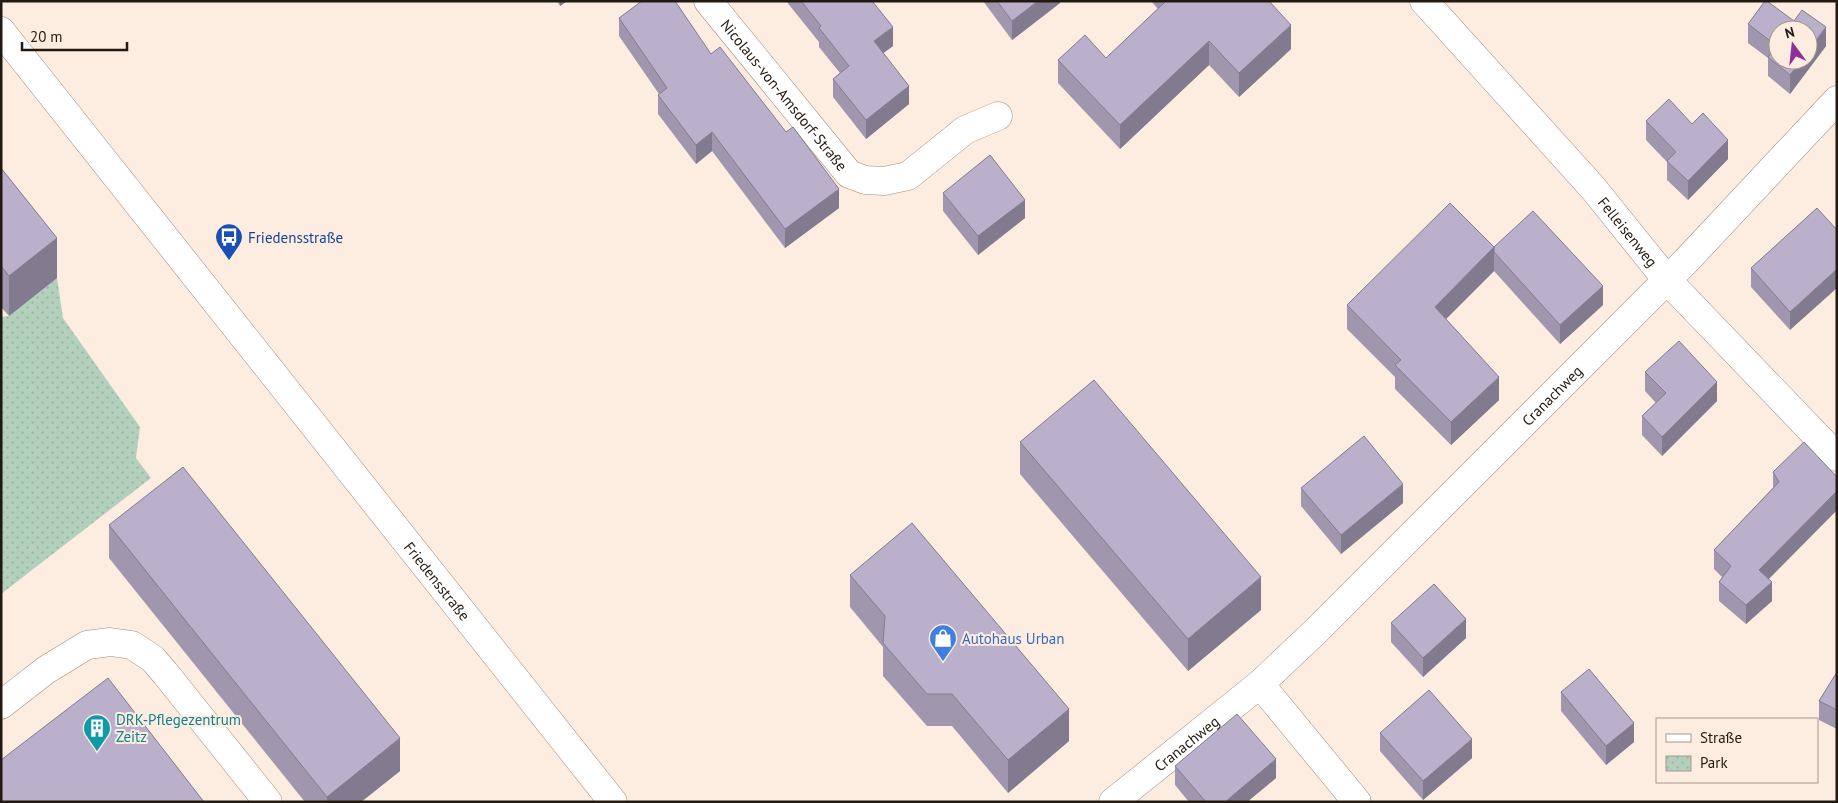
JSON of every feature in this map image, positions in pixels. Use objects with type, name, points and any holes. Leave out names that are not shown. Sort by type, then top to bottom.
[{"type":"street","name":"Nicolaus-von-Amsdorf-Straße","points":[[708,1],[849,174],[865,180],[884,181],[908,176],[965,130],[998,116]]},
{"type":"street","name":"Felleisenweg","points":[[1424,1],[1593,188],[1667,280],[1837,457]]},
{"type":"street","name":"Friedensstraße","points":[[1,31],[613,802]]},
{"type":"street","name":"Cranachweg","points":[[1113,802],[1260,684],[1317,630],[1667,280],[1837,100]]},
{"type":"street","points":[[1,705],[46,670],[87,645],[110,642],[132,645],[153,659],[166,673],[268,802]]},
{"type":"street","points":[[1260,684],[1357,802]]},
{"type":"green space","points":[[57,278],[63,318],[140,427],[136,458],[151,478],[1,594],[1,317],[9,316]]},
{"type":"building","points":[[642,1],[675,1],[711,54],[720,47],[786,132],[793,127],[839,189],[785,229],[712,132],[696,145],[658,95],[667,88],[619,18]]},
{"type":"building","points":[[801,1],[872,1],[893,27],[874,41],[909,86],[866,120],[833,79],[849,66],[819,28],[821,26]]},
{"type":"building","points":[[997,1],[1038,1],[1012,21]]},
{"type":"building","points":[[1166,1],[1269,1],[1291,25],[1239,73],[1209,41],[1120,125],[1058,60],[1085,35],[1106,58]]},
{"type":"building","points":[[1765,1],[1793,20],[1768,20],[1768,39],[1748,24]]},
{"type":"building","points":[[1802,10],[1816,20],[1795,20]]},
{"type":"building","points":[[1818,21],[1826,27],[1818,38]]},
{"type":"building","points":[[1784,70],[1794,70],[1790,75]]},
{"type":"building","points":[[1669,99],[1692,124],[1703,113],[1728,140],[1688,181],[1667,161],[1676,152],[1646,121]]},
{"type":"building","points":[[990,155],[1025,200],[978,236],[943,193]]},
{"type":"building","points":[[1,168],[57,238],[9,276],[1,266]]},
{"type":"building","points":[[1450,203],[1494,247],[1435,307],[1499,377],[1451,422],[1395,365],[1401,360],[1347,305]]},
{"type":"building","points":[[1817,208],[1837,230],[1837,269],[1790,312],[1751,268]]},
{"type":"building","points":[[1533,211],[1603,286],[1560,325],[1494,252],[1494,247]]},
{"type":"building","points":[[1679,341],[1717,382],[1662,437],[1642,416],[1666,393],[1645,372]]},
{"type":"building","points":[[1094,380],[1261,577],[1188,639],[1020,442]]},
{"type":"building","points":[[1364,436],[1403,484],[1341,535],[1301,488]]},
{"type":"building","points":[[1804,442],[1837,477],[1837,491],[1759,570],[1772,582],[1746,605],[1719,582],[1731,566],[1714,550],[1779,482],[1773,472]]},
{"type":"building","points":[[183,467],[400,738],[327,797],[109,525]]},
{"type":"building","name":"Autohaus Urban","points":[[912,523],[1069,709],[1008,760],[952,694],[927,694],[883,643],[885,616],[850,575]]},
{"type":"building","points":[[1434,584],[1466,619],[1423,658],[1391,623]]},
{"type":"building","points":[[1589,669],[1634,723],[1606,746],[1561,692]]},
{"type":"building","points":[[1837,672],[1837,710],[1819,701]]},
{"type":"building","points":[[108,678],[204,802],[1,802],[1,760]]},
{"type":"building","points":[[1429,690],[1472,739],[1423,781],[1380,733]]},
{"type":"building","points":[[1237,714],[1276,759],[1225,802],[1206,802],[1175,766]]},
{"type":"place","name":"Friedensstraße","points":[[229,261]]},
{"type":"place","name":"Autohaus Urban","points":[[943,662]]},
{"type":"place","name":"DRK-Pflegezentrum Zeitz","points":[[97,752]]}]
